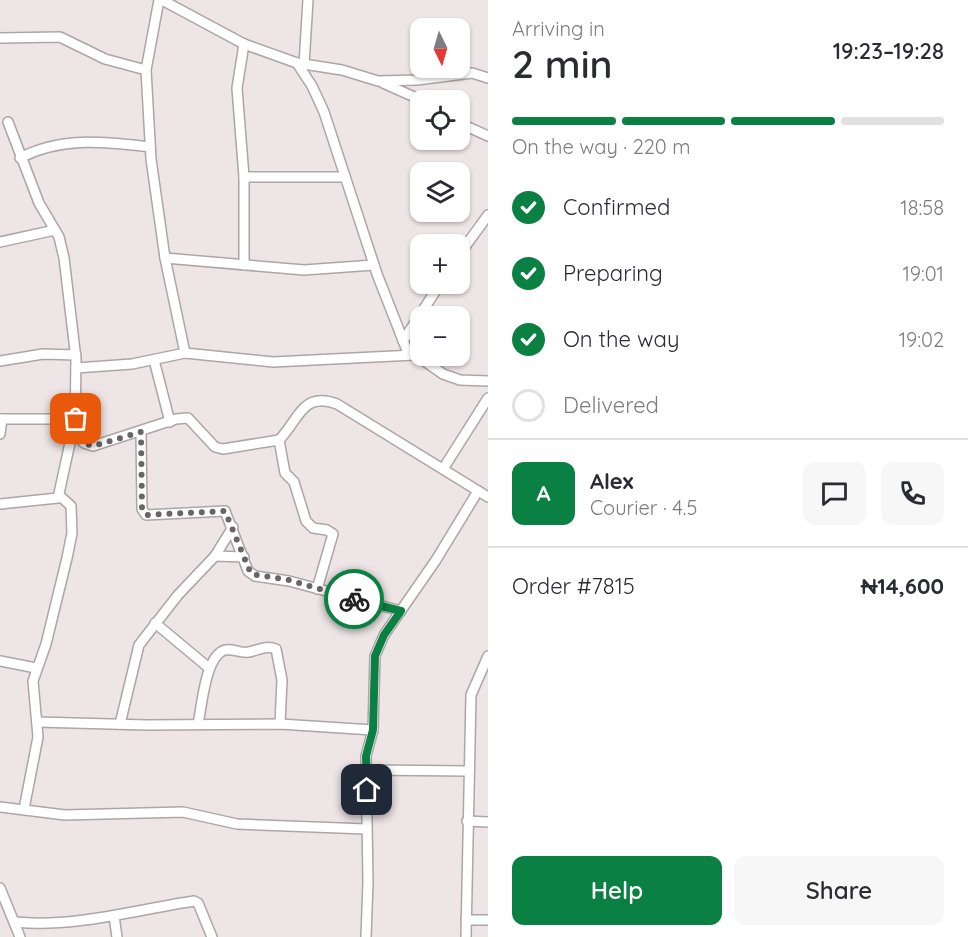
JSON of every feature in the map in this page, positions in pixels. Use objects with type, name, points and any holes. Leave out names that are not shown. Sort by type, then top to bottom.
[{"type":"street","points":[[185,353],[165,258],[150,147],[146,70],[161,0],[244,44],[300,64],[342,70],[378,81],[410,95]]},
{"type":"street","points":[[308,0],[300,64],[320,103],[374,265],[403,341],[410,350]]},
{"type":"street","points":[[0,38],[60,37],[105,59],[146,70]]},
{"type":"street","points":[[244,44],[237,88],[244,177],[244,265]]},
{"type":"street","points":[[378,81],[417,80],[472,73],[488,78]]},
{"type":"street","points":[[417,80],[418,90]]},
{"type":"street","points":[[0,504],[55,500],[60,496],[74,431],[76,368],[64,258],[55,230],[20,158],[8,122]]},
{"type":"street","points":[[470,128],[488,136]]},
{"type":"street","points":[[20,158],[47,147],[72,142],[150,147]]},
{"type":"street","points":[[244,177],[345,177]]},
{"type":"street","points":[[470,240],[488,215]]},
{"type":"street","points":[[0,242],[55,230]]},
{"type":"street","points":[[165,258],[304,270],[374,265]]},
{"type":"street","points":[[403,341],[434,294]]},
{"type":"street","points":[[76,368],[154,360],[185,353],[273,362],[410,355]]},
{"type":"street","points":[[0,361],[43,354],[76,355]]},
{"type":"street","points":[[154,360],[170,422]]},
{"type":"street","points":[[431,366],[443,374],[460,380],[485,381],[488,371]]},
{"type":"street","points":[[442,470],[488,398]]},
{"type":"street","points":[[0,434],[1,419],[61,418],[84,443],[93,446],[188,418],[218,448],[279,440],[306,405],[314,401],[330,401],[488,497]]},
{"type":"street","points":[[141,432],[144,513],[151,516],[225,511],[248,571],[255,576],[289,580],[401,611]]},
{"type":"street","points":[[279,440],[285,473],[294,482],[306,521],[313,528],[327,530],[333,534],[317,589]]},
{"type":"street","points":[[366,937],[368,770],[366,756],[373,730],[375,656],[384,635],[478,491]]},
{"type":"street","points":[[24,809],[37,748],[33,681],[46,644],[72,533],[71,506],[60,496]]},
{"type":"street","points":[[120,724],[139,645],[155,623],[215,556],[233,527]]},
{"type":"street","points":[[215,556],[244,557]]},
{"type":"street","points":[[155,623],[209,668]]},
{"type":"street","points":[[198,724],[209,668],[220,653],[225,650],[246,653],[266,648],[276,649],[282,680],[280,724]]},
{"type":"street","points":[[466,937],[471,695],[488,656]]},
{"type":"street","points":[[0,661],[36,668]]},
{"type":"street","points":[[37,722],[280,724],[373,730]]},
{"type":"street","points":[[368,770],[468,771]]},
{"type":"street","points":[[0,807],[65,815],[183,812],[237,824],[366,829]]},
{"type":"street","points":[[467,821],[488,822]]},
{"type":"street","points":[[0,888],[20,937]]},
{"type":"street","points":[[15,922],[36,924],[114,916],[196,901],[207,919],[212,937]]},
{"type":"street","points":[[114,916],[117,937]]},
{"type":"street","points":[[466,920],[488,920]]},
{"type":"way so far","points":[[76,419],[75,432],[84,443],[93,446],[141,432],[142,509],[146,515],[225,511],[251,574],[289,580],[354,599]]},
{"type":"route","points":[[354,599],[401,611],[384,635],[375,656],[373,730],[366,756],[367,790]]}]
